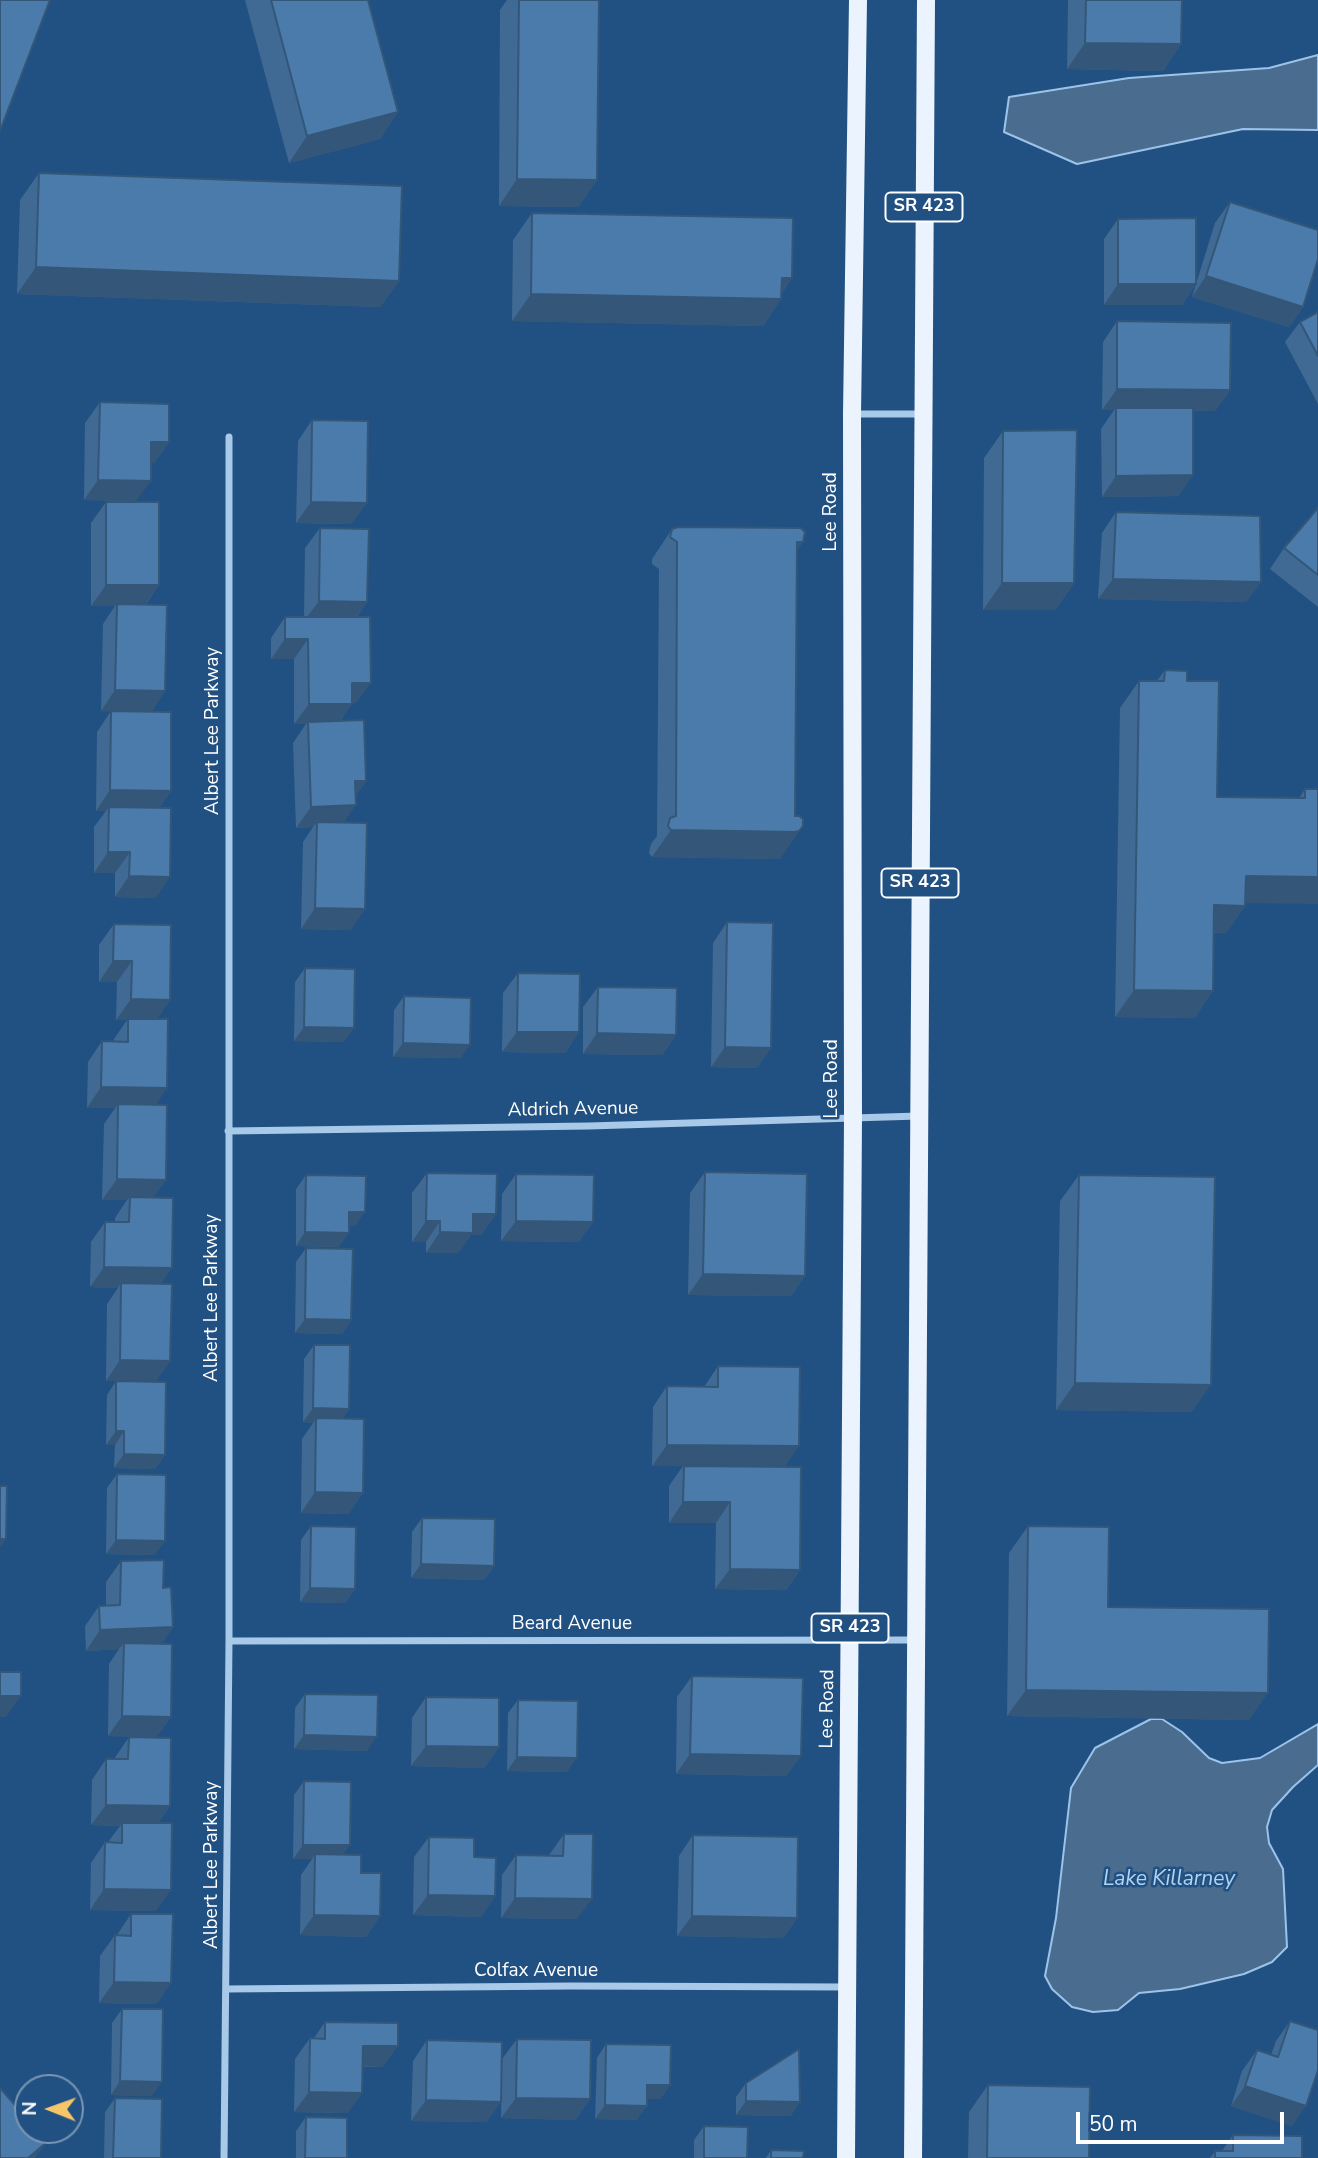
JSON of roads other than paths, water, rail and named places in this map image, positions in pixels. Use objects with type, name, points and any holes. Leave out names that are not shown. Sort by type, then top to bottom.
[{"type":"main road","name":"Lee Road","points":[[846,2158],[853,1118],[852,414],[858,0]]},
{"type":"main road","name":"SR 423","points":[[913,2158],[926,0]]},
{"type":"street","points":[[852,414],[922,414]]},
{"type":"street","name":"Albert Lee Parkway","points":[[224,2158],[229,1641],[229,437]]},
{"type":"street","name":"Aldrich Avenue","points":[[228,1132],[589,1126],[919,1116]]},
{"type":"street","name":"Beard Avenue","points":[[229,1641],[915,1640]]},
{"type":"street","name":"Colfax Avenue","points":[[227,1989],[846,1987]]},
{"type":"water","points":[[1318,55],[1318,130],[1243,129],[1077,164],[1004,132],[1009,97],[1129,78],[1269,68]]},
{"type":"water","name":"Lake Killarney","points":[[1151,1719],[1162,1719],[1182,1732],[1209,1758],[1222,1763],[1260,1758],[1318,1724],[1318,1765],[1272,1810],[1267,1827],[1269,1843],[1283,1869],[1287,1947],[1272,1962],[1244,1974],[1180,1989],[1139,1993],[1118,2010],[1093,2012],[1072,2007],[1052,1989],[1045,1976],[1056,1918],[1071,1788],[1095,1748]]}]
